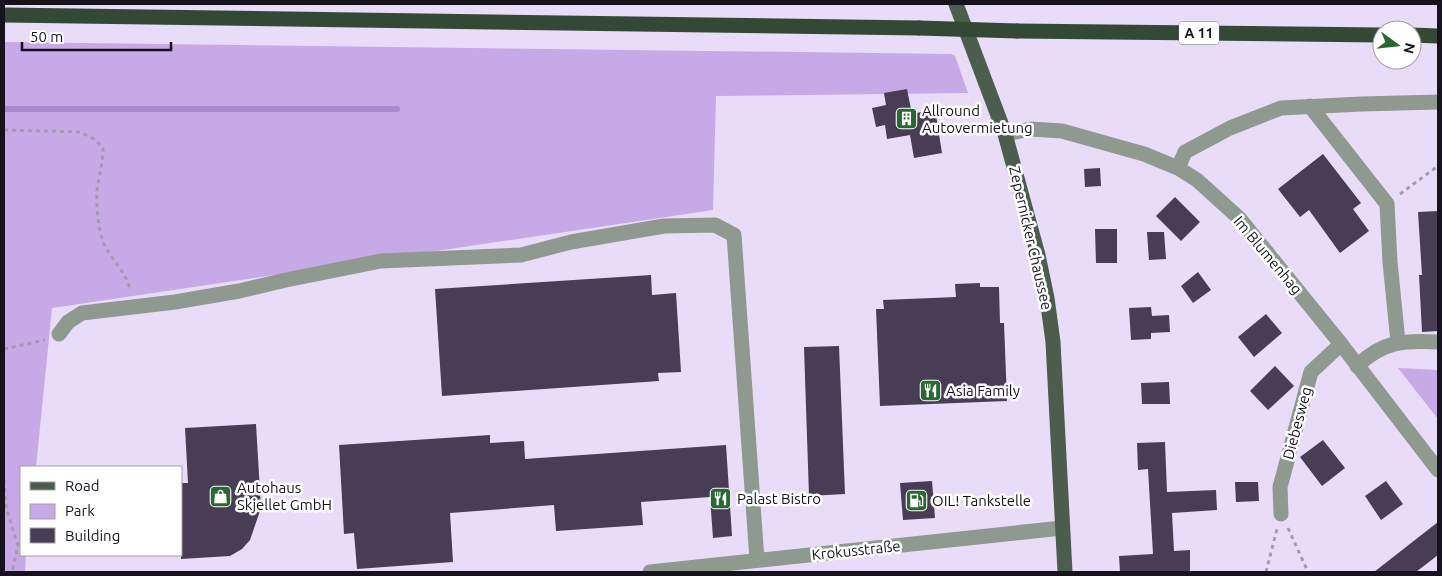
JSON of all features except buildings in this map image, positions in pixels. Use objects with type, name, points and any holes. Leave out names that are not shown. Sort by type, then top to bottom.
[{"type":"highway","name":"A 11","points":[[4,15],[1372,35]]},
{"type":"highway","points":[[1422,35],[1438,36]]},
{"type":"main road","name":"Zepernicker Chaussee","points":[[956,4],[1005,134],[1038,255],[1053,342],[1065,572]]},
{"type":"street","points":[[1178,168],[1185,152],[1230,128],[1281,108],[1438,102]]},
{"type":"street","points":[[1310,106],[1388,204],[1390,262],[1398,342]]},
{"type":"street","name":"Im Blumenhag","points":[[1005,134],[1031,129],[1062,131],[1144,154],[1178,168],[1197,180],[1239,218],[1341,344],[1438,470]]},
{"type":"street","points":[[59,334],[68,322],[82,313],[239,292],[286,280],[381,261],[521,255],[571,242],[664,226],[715,225],[734,235],[756,560]]},
{"type":"street","points":[[1358,366],[1371,353],[1398,342],[1438,342]]},
{"type":"street","name":"Diebesweg","points":[[1281,514],[1280,487],[1311,372],[1341,344]]},
{"type":"street","name":"Krokusstraße","points":[[650,572],[1062,528]]},
{"type":"path","points":[[4,130],[80,132],[94,139],[102,148],[103,160],[98,190],[98,219],[104,244],[117,262],[129,286],[131,307]]},
{"type":"path","points":[[1388,204],[1438,166]]},
{"type":"path","points":[[4,349],[49,339],[59,334]]},
{"type":"path","points":[[4,480],[6,507],[18,546],[12,572]]},
{"type":"path","points":[[1266,572],[1281,514]]},
{"type":"path","points":[[1281,514],[1308,572]]},
{"type":"green space","points":[[4,42],[951,54],[955,56],[968,93],[716,96],[713,210],[52,308],[36,466],[20,466],[20,556],[26,556],[25,572],[4,572]]},
{"type":"green space","points":[[1398,368],[1438,370],[1438,419]]},
{"type":"waterway","points":[[4,109],[397,109]]},
{"type":"place","name":"Allround Autovermietung","points":[[906,119]]},
{"type":"place","name":"Asia Family","points":[[930,390]]},
{"type":"place","name":"Autohaus Skjellet GmbH","points":[[221,496]]},
{"type":"place","name":"Palast Bistro","points":[[721,498]]},
{"type":"place","name":"OIL! Tankstelle","points":[[916,500]]}]
